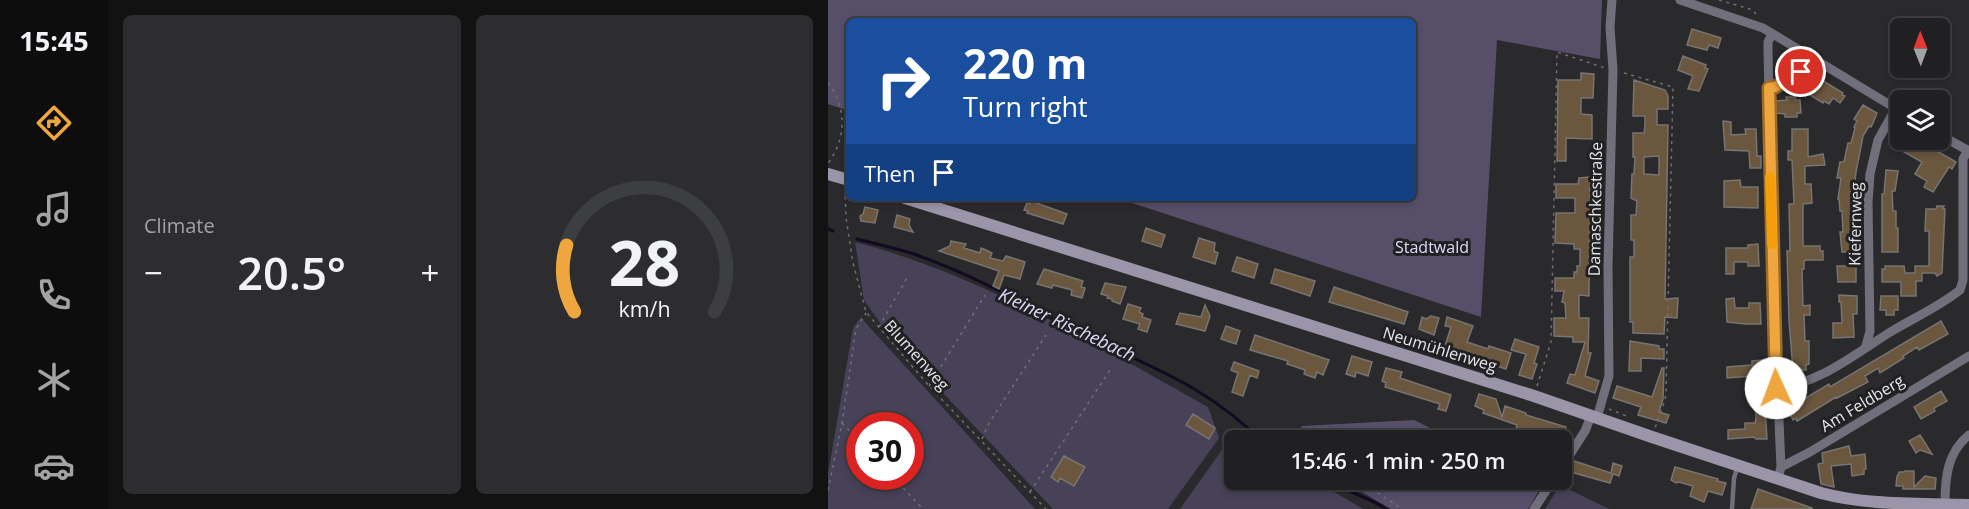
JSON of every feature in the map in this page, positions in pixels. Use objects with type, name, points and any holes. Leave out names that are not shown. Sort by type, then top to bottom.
[{"type":"street","name":"Damaschkestraße","points":[[1572,451],[1596,415],[1609,376],[1608,266],[1613,70],[1610,27],[1612,0]]},
{"type":"street","points":[[1680,0],[1763,28],[1890,105]]},
{"type":"street","points":[[1772,34],[1768,42],[1779,473]]},
{"type":"street","name":"Kiefernweg","points":[[1866,346],[1870,332],[1868,202],[1872,162],[1878,140],[1890,122]]},
{"type":"street","points":[[1776,388],[1796,385],[1841,364],[1857,355],[1866,346],[1960,290],[1963,280],[1963,159],[1968,150],[1950,140]]},
{"type":"street","points":[[831,175],[846,179]]},
{"type":"street","name":"Neumühlenweg","points":[[915,201],[1596,415],[1738,466],[1779,473],[1828,495],[1864,502],[1969,505]]},
{"type":"street","name":"Am Feldberg","points":[[1779,473],[1969,356]]},
{"type":"street","points":[[1945,504],[1946,476],[1951,458],[1959,444],[1969,435]]},
{"type":"street","points":[[1534,509],[1546,490]]},
{"type":"lane","points":[[1769,88],[1788,80],[1818,60]]},
{"type":"lane","points":[[1732,509],[1734,478],[1738,466]]},
{"type":"path","points":[[1534,396],[1551,342],[1557,52]]},
{"type":"path","points":[[828,83],[836,93],[843,125],[837,151],[829,162],[831,175]]},
{"type":"path","points":[[1652,437],[1666,391],[1673,87]]},
{"type":"path","name":"Blumenweg","points":[[846,185],[846,218],[853,263],[866,312],[929,386],[982,439],[1046,509]]},
{"type":"path","points":[[878,328],[908,276]]},
{"type":"path","points":[[929,386],[985,295]]},
{"type":"path","points":[[828,490],[842,423],[856,329],[866,312]]},
{"type":"path","points":[[982,439],[988,423],[1046,335]]},
{"type":"path","points":[[1030,492],[1112,368]]},
{"type":"path","points":[[1596,415],[1606,408],[1630,418]]},
{"type":"path","points":[[842,423],[846,427]]},
{"type":"path","points":[[905,490],[923,509]]},
{"type":"path","points":[[1374,490],[1402,509]]},
{"type":"shaded area","points":[[855,242],[947,273],[992,292],[1080,336],[1208,407],[1219,438],[1168,509],[1053,509],[890,337],[864,300]]},
{"type":"shaded area","points":[[861,317],[1035,509],[828,509],[828,474],[853,328]]},
{"type":"shaded area","points":[[1224,447],[1224,490],[1331,490],[1363,509],[1180,509]]},
{"type":"shaded area","points":[[1557,490],[1570,490],[1609,509],[1545,509]]},
{"type":"green space","name":"Stadtwald","points":[[828,0],[1602,0],[1600,59],[1497,40],[1481,317],[1126,201],[1416,201],[1416,18],[846,18],[846,110],[828,104]]},
{"type":"green space","points":[[1414,420],[1434,430],[1300,430],[1302,426]]},
{"type":"green space","points":[[1358,490],[1539,490],[1528,509],[1391,509]]},
{"type":"building","points":[[1692,29],[1721,38],[1718,48],[1709,45],[1707,50],[1687,45]]},
{"type":"building","points":[[1683,56],[1706,65],[1705,68],[1708,69],[1699,91],[1688,89],[1693,76],[1678,70]]},
{"type":"building","points":[[1581,73],[1594,74],[1593,98],[1581,98],[1581,114],[1592,115],[1592,139],[1566,138],[1566,161],[1557,161],[1558,80],[1581,80]]},
{"type":"building","points":[[1820,79],[1843,93],[1842,95],[1845,96],[1840,103],[1833,98],[1829,104],[1824,101],[1823,103],[1810,95]]},
{"type":"building","points":[[1634,80],[1665,90],[1668,96],[1668,109],[1657,109],[1657,125],[1668,125],[1665,299],[1678,298],[1677,318],[1665,317],[1664,334],[1633,333],[1633,322],[1630,322],[1630,257],[1634,257],[1631,215],[1636,215],[1637,201],[1631,198],[1635,157],[1633,157],[1633,133],[1644,133],[1645,125],[1645,116],[1633,116]],"holes":[[[1659,156],[1659,175],[1644,174],[1644,157]]]},
{"type":"building","points":[[1786,97],[1795,97],[1795,100],[1800,100],[1801,113],[1797,113],[1797,117],[1785,117],[1785,114],[1776,113],[1776,101],[1787,100]]},
{"type":"building","points":[[1863,105],[1877,113],[1871,127],[1869,126],[1863,136],[1856,172],[1853,196],[1855,252],[1842,252],[1840,232],[1843,232],[1842,211],[1840,211],[1838,199],[1841,178],[1837,178],[1840,162],[1844,162],[1848,143],[1851,143],[1857,121],[1854,119]]},
{"type":"building","points":[[1723,121],[1731,122],[1731,135],[1746,134],[1745,129],[1756,129],[1757,156],[1761,156],[1761,168],[1750,168],[1749,151],[1725,150]]},
{"type":"building","points":[[1792,129],[1808,129],[1808,157],[1823,154],[1825,165],[1805,166],[1805,184],[1811,184],[1812,203],[1803,204],[1803,246],[1820,246],[1820,251],[1823,251],[1823,260],[1806,260],[1804,269],[1802,269],[1803,306],[1810,305],[1810,315],[1804,315],[1805,341],[1809,341],[1809,364],[1806,365],[1806,370],[1793,370],[1789,320],[1787,251],[1790,251],[1789,204],[1794,204],[1792,160],[1788,160],[1788,151],[1792,151]]},
{"type":"building","points":[[1901,150],[1935,150],[1956,162],[1952,169],[1949,167],[1933,192],[1924,187],[1927,181],[1915,174],[1922,162]]},
{"type":"building","points":[[1886,170],[1898,171],[1895,191],[1892,191],[1893,211],[1896,211],[1896,228],[1898,228],[1898,252],[1882,252],[1882,194],[1884,194]]},
{"type":"building","points":[[1590,177],[1589,296],[1579,295],[1579,318],[1589,318],[1588,353],[1591,353],[1585,376],[1599,381],[1595,393],[1567,383],[1570,374],[1575,375],[1585,342],[1573,342],[1573,337],[1554,336],[1554,318],[1566,318],[1565,303],[1562,302],[1564,291],[1555,291],[1555,278],[1574,278],[1577,266],[1580,266],[1580,249],[1574,249],[1574,244],[1555,243],[1556,213],[1575,213],[1575,198],[1556,198],[1556,184],[1578,184],[1579,178]]},
{"type":"building","points":[[1740,180],[1741,187],[1758,187],[1758,208],[1724,207],[1724,181]]},
{"type":"building","points":[[1031,201],[1067,214],[1063,224],[1027,213],[1028,211],[1024,210],[1027,203],[1030,204]]},
{"type":"building","points":[[1937,206],[1944,206],[1943,209],[1945,209],[1942,273],[1937,276],[1935,273],[1922,273],[1922,281],[1916,281],[1916,296],[1901,296],[1901,282],[1882,282],[1882,269],[1885,269],[1885,266],[1904,266],[1905,273],[1915,273],[1915,266],[1929,266],[1929,231],[1925,231],[1926,209],[1936,209]]},
{"type":"building","points":[[865,207],[878,210],[875,223],[861,221],[860,216]]},
{"type":"building","points":[[897,215],[910,219],[909,225],[913,232],[894,227]]},
{"type":"building","points":[[1146,228],[1165,235],[1161,247],[1142,241]]},
{"type":"building","points":[[1199,238],[1215,243],[1214,251],[1218,253],[1215,264],[1193,257]]},
{"type":"building","points":[[951,241],[966,244],[964,248],[980,253],[981,248],[986,250],[992,253],[990,258],[1003,261],[1006,256],[1025,262],[1020,279],[1004,275],[999,289],[993,286],[999,271],[939,251],[950,246]]},
{"type":"building","points":[[1758,244],[1759,266],[1748,266],[1748,262],[1734,262],[1734,274],[1726,274],[1726,248],[1748,248],[1748,245]]},
{"type":"building","points":[[1237,257],[1258,264],[1254,278],[1232,271]]},
{"type":"building","points":[[1837,266],[1856,266],[1856,282],[1838,282]]},
{"type":"building","points":[[1044,269],[1083,281],[1081,287],[1085,288],[1082,298],[1071,295],[1072,290],[1037,284]]},
{"type":"building","points":[[1275,269],[1315,281],[1310,296],[1271,283]]},
{"type":"building","points":[[1105,283],[1126,287],[1120,304],[1101,294]]},
{"type":"building","points":[[1334,287],[1408,312],[1404,324],[1329,302]]},
{"type":"building","points":[[1839,295],[1857,296],[1857,314],[1853,314],[1854,337],[1833,338],[1833,323],[1842,323]]},
{"type":"building","points":[[1881,296],[1898,296],[1898,310],[1894,310],[1894,315],[1886,315],[1886,310],[1880,310]]},
{"type":"building","points":[[1734,298],[1735,308],[1749,308],[1749,303],[1760,303],[1761,324],[1727,322],[1726,299]]},
{"type":"building","points":[[1128,304],[1141,308],[1139,312],[1143,314],[1142,317],[1151,320],[1147,332],[1138,329],[1140,324],[1123,319]]},
{"type":"building","points":[[1205,305],[1210,316],[1205,331],[1176,324],[1180,313],[1201,317]]},
{"type":"building","points":[[1431,316],[1439,318],[1434,335],[1419,329],[1422,317],[1426,319]]},
{"type":"building","points":[[1447,317],[1473,326],[1467,342],[1511,353],[1506,369],[1468,359],[1470,354],[1445,346],[1451,327],[1445,326]]},
{"type":"building","points":[[1941,321],[1948,334],[1919,350],[1917,347],[1880,373],[1878,368],[1865,376],[1868,382],[1836,397],[1797,421],[1796,418],[1793,420],[1789,412],[1794,409],[1792,406],[1829,384],[1830,387]]},
{"type":"building","points":[[1226,326],[1240,331],[1236,344],[1221,339]]},
{"type":"building","points":[[1255,335],[1329,360],[1323,375],[1317,372],[1315,378],[1304,374],[1305,370],[1287,364],[1288,361],[1250,350]]},
{"type":"building","points":[[1515,339],[1539,347],[1532,379],[1519,375],[1526,354],[1511,350]]},
{"type":"building","points":[[1630,341],[1659,346],[1659,349],[1664,349],[1664,359],[1641,358],[1641,371],[1629,371]]},
{"type":"building","points":[[1352,356],[1372,362],[1368,376],[1356,372],[1355,377],[1346,374]]},
{"type":"building","points":[[1762,360],[1767,439],[1754,437],[1728,439],[1728,430],[1745,429],[1745,423],[1755,423],[1756,418],[1753,376],[1727,378],[1727,367],[1752,365],[1752,361]]},
{"type":"building","points":[[1234,362],[1259,371],[1257,378],[1250,375],[1243,396],[1232,392],[1238,373],[1231,370]]},
{"type":"building","points":[[1386,368],[1402,372],[1400,378],[1451,395],[1446,411],[1438,409],[1440,404],[1385,387],[1386,383],[1382,381]]},
{"type":"building","points":[[1662,368],[1664,368],[1663,399],[1659,412],[1669,415],[1666,423],[1638,415],[1641,407],[1613,398],[1617,386],[1652,397]]},
{"type":"building","points":[[1941,391],[1947,401],[1921,419],[1914,407]]},
{"type":"building","points":[[1479,394],[1496,399],[1502,417],[1505,406],[1566,427],[1565,430],[1519,430],[1516,429],[1517,425],[1483,413],[1484,410],[1475,406]]},
{"type":"building","points":[[1193,414],[1215,428],[1209,439],[1186,425]]},
{"type":"building","points":[[1920,435],[1932,454],[1920,450],[1916,453],[1909,441]]},
{"type":"building","points":[[1849,446],[1851,456],[1865,454],[1864,474],[1852,476],[1851,464],[1831,466],[1834,487],[1821,484],[1818,464],[1823,463],[1822,453]]},
{"type":"building","points":[[1064,456],[1085,467],[1074,486],[1060,478],[1058,482],[1051,477]]},
{"type":"building","points":[[1574,461],[1611,473],[1613,463],[1622,466],[1619,476],[1613,474],[1610,483],[1572,472]]},
{"type":"building","points":[[1675,467],[1726,483],[1722,495],[1708,491],[1704,502],[1690,496],[1693,486],[1671,480]]},
{"type":"building","points":[[1914,471],[1914,487],[1925,476],[1936,478],[1935,489],[1903,489],[1903,486],[1896,486],[1899,472]]},
{"type":"building","points":[[1758,489],[1812,508],[1812,509],[1751,509]]},
{"type":"waterway","name":"Kleiner Rischebach","points":[[828,229],[833,231]]},
{"type":"waterway","name":"Kleiner Rischebach","points":[[857,239],[914,254],[998,290],[1175,378],[1219,405],[1249,430]]},
{"type":"waterway","name":"Kleiner Rischebach","points":[[1347,490],[1386,509]]},
{"type":"slow traffic","points":[[1770,177],[1772,244]]},
{"type":"route","points":[[1776,388],[1769,88],[1801,72]]}]
